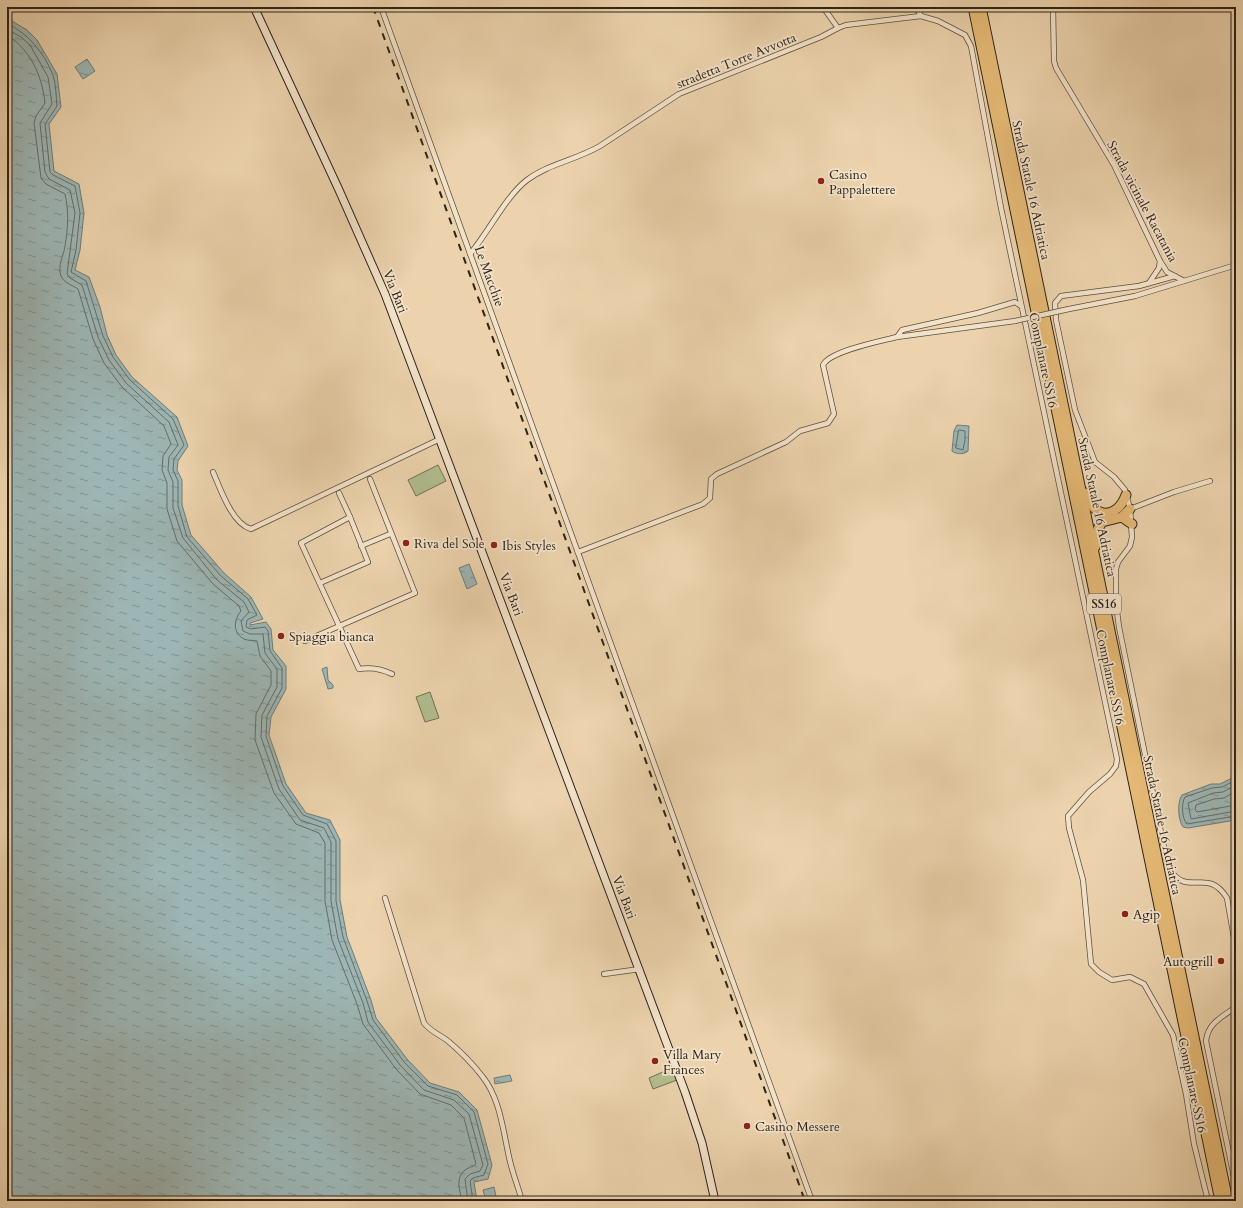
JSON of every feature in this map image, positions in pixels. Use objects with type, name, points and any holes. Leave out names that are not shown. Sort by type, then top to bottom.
[{"type":"highway","name":"Strada Statale 16 Adriatica","points":[[973,7],[1220,1201]]},
{"type":"highway","name":"Strada Statale 16 Adriatica","points":[[981,7],[1228,1201]]},
{"type":"highway","points":[[1078,477],[1085,485],[1089,503],[1096,510],[1105,514],[1121,512],[1132,524]]},
{"type":"highway","points":[[1121,512],[1126,495]]},
{"type":"highway","points":[[1094,556],[1098,529],[1102,522],[1130,509]]},
{"type":"main road","name":"Via Bari","points":[[254,7],[363,241],[385,294],[693,1113],[715,1201]]},
{"type":"street","name":"Le Macchie","points":[[381,7],[812,1201]]},
{"type":"street","points":[[823,7],[838,28]]},
{"type":"street","points":[[916,7],[921,16]]},
{"type":"street","name":"Strada vicinale Racatania","points":[[1053,7],[1054,60],[1056,68],[1114,165],[1160,262],[1167,272],[1184,281]]},
{"type":"street","name":"stradetta Torre Avvotta","points":[[470,254],[525,181],[556,164],[587,154],[679,94],[821,37],[846,25],[921,16]]},
{"type":"street","name":"Complanare SS16","points":[[921,16],[938,21],[965,35],[971,46],[999,200],[1117,759],[1116,766],[1110,774],[1089,792],[1068,816],[1069,828],[1083,880],[1091,964],[1099,972],[1112,980],[1130,977],[1144,984],[1173,1035],[1186,1094],[1194,1144],[1208,1201]]},
{"type":"street","points":[[1149,283],[1159,268],[1160,262]]},
{"type":"street","points":[[578,552],[702,504],[710,498],[711,479],[717,474],[786,442],[800,431],[828,423],[834,414],[823,365],[826,360],[842,353],[897,337],[1015,321],[1135,296],[1236,265]]},
{"type":"street","points":[[1175,276],[1125,288],[1061,296],[1055,303],[1056,320],[1075,410],[1095,462],[1114,478],[1124,490],[1130,509],[1132,537],[1130,546],[1122,556],[1116,569],[1116,604],[1120,634],[1168,867],[1178,880],[1186,883],[1210,882],[1217,885],[1222,890],[1227,898],[1236,949]]},
{"type":"street","points":[[897,337],[902,330],[919,325],[978,313],[1015,302],[1021,306]]},
{"type":"street","points":[[213,472],[239,523],[244,527],[251,529],[440,439]]},
{"type":"street","points":[[305,641],[415,593],[390,534],[370,479]]},
{"type":"street","points":[[1130,509],[1174,492],[1210,481]]},
{"type":"street","points":[[320,583],[368,562],[339,493]]},
{"type":"street","points":[[350,517],[301,542],[359,669],[368,667],[392,674]]},
{"type":"street","points":[[361,546],[390,534]]},
{"type":"street","points":[[385,898],[424,1023],[430,1030],[464,1054],[484,1078],[495,1102],[503,1124],[509,1157],[522,1201]]},
{"type":"street","points":[[604,974],[640,970]]},
{"type":"street","points":[[1236,1007],[1216,1020],[1207,1032],[1206,1042],[1236,1187]]},
{"type":"green space","points":[[438,465],[446,481],[416,496],[408,480]]},
{"type":"green space","points":[[430,692],[439,718],[425,722],[416,697]]},
{"type":"green space","points":[[672,1068],[677,1080],[653,1089],[649,1078]]},
{"type":"water","points":[[7,18],[27,30],[37,40],[57,74],[61,107],[49,124],[54,171],[79,184],[84,213],[80,250],[75,270],[89,277],[100,307],[107,335],[116,355],[132,377],[177,417],[188,446],[178,461],[177,470],[182,480],[182,505],[191,535],[224,573],[251,597],[263,619],[250,623],[250,625],[266,622],[271,629],[273,650],[286,666],[286,689],[271,717],[269,735],[286,784],[306,813],[330,820],[340,840],[340,900],[347,937],[371,1000],[376,1018],[407,1059],[430,1083],[459,1092],[477,1110],[492,1165],[488,1179],[474,1182],[477,1201],[7,1201]]},
{"type":"water","points":[[87,59],[95,71],[83,79],[75,67]]},
{"type":"water","points":[[957,425],[969,426],[968,451],[962,454],[952,451],[954,431]]},
{"type":"water","points":[[469,564],[477,584],[467,589],[459,568]]},
{"type":"water","points":[[327,667],[328,680],[333,685],[333,688],[328,689],[322,669]]},
{"type":"water","points":[[1236,776],[1236,820],[1188,828],[1183,827],[1180,820],[1179,811],[1179,802],[1182,795],[1211,784],[1220,784]]},
{"type":"water","points":[[510,1075],[512,1081],[495,1084],[494,1078]]},
{"type":"water","points":[[494,1187],[497,1201],[486,1201],[483,1190]]},
{"type":"railway","points":[[373,7],[805,1201]]},
{"type":"place","name":"Casino Pappalettere","points":[[821,181]]},
{"type":"place","name":"Riva del Sole","points":[[406,543]]},
{"type":"place","name":"Ibis Styles","points":[[494,545]]},
{"type":"place","name":"Spiaggia bianca","points":[[281,636]]},
{"type":"place","name":"Agip","points":[[1125,914]]},
{"type":"place","name":"Autogrill","points":[[1221,961]]},
{"type":"place","name":"Villa Mary Frances","points":[[655,1061]]},
{"type":"place","name":"Casino Messere","points":[[747,1126]]}]
